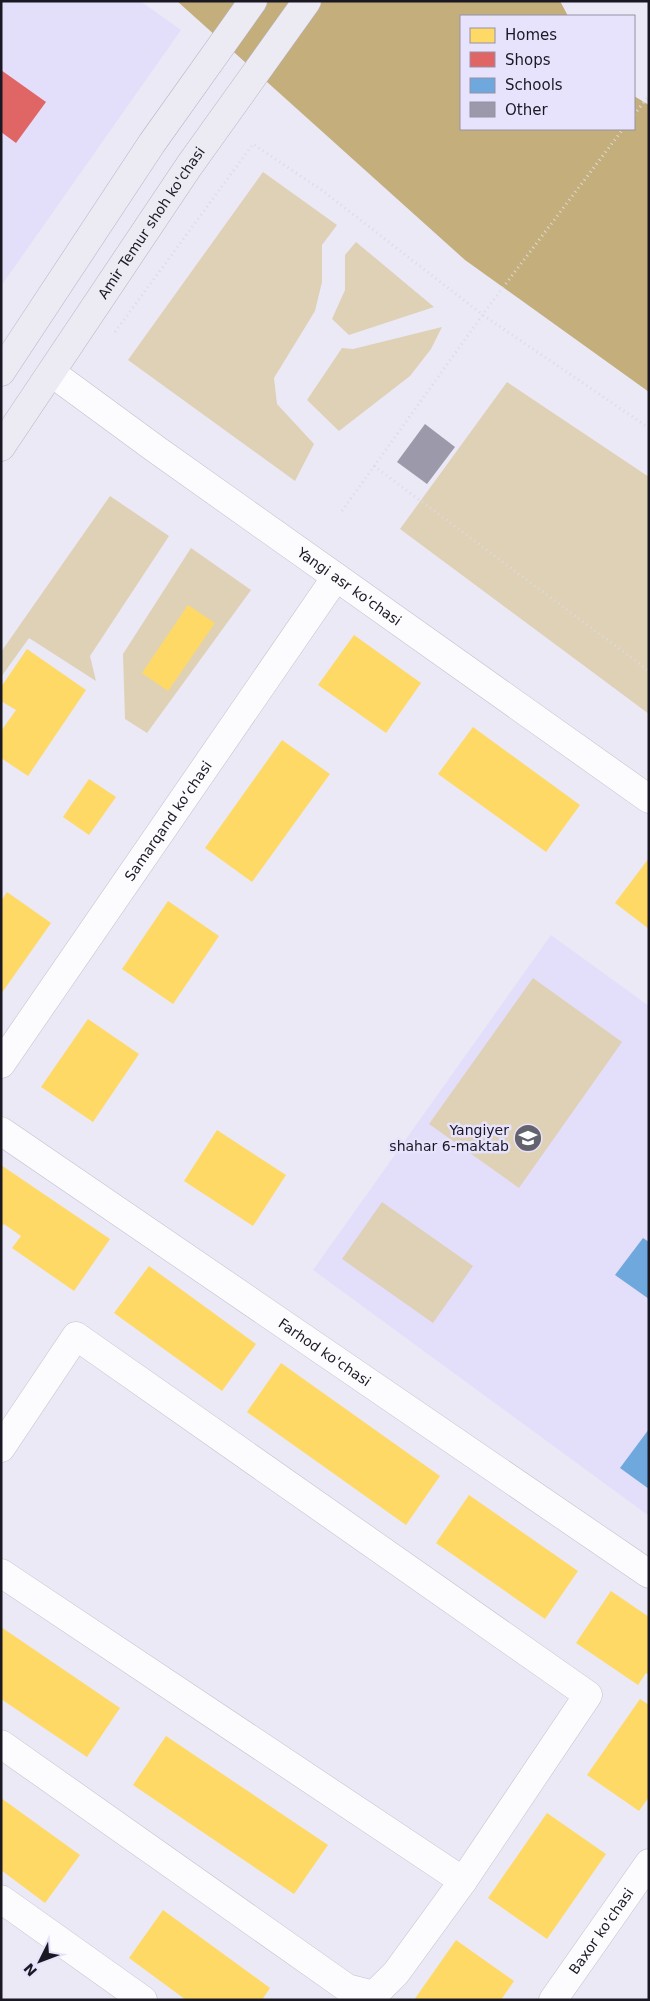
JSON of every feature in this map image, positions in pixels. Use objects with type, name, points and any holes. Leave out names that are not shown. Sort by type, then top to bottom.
[{"type":"highway","points":[[1,372],[152,143],[253,1]]},
{"type":"highway","name":"Amir Temur shoh ko'chasi","points":[[1,447],[190,166],[307,1]]},
{"type":"street","name":"Yangi asr ko'chasi","points":[[52,373],[157,450],[649,799]]},
{"type":"street","name":"Samarqand ko‘chasi","points":[[1,1064],[336,577]]},
{"type":"street","name":"Farhod ko'chasi","points":[[1,1131],[649,1574]]},
{"type":"street","points":[[1,1448],[76,1336],[588,1695],[464,1881],[396,1973],[374,1995],[347,1988],[1,1744]]},
{"type":"street","points":[[1,1573],[464,1881]]},
{"type":"street","name":"Baxor ko'chasi","points":[[553,2000],[649,1863]]},
{"type":"street","points":[[1,1899],[143,2000]]},
{"type":"path","points":[[635,114],[649,95]]},
{"type":"path","points":[[342,510],[489,306],[622,130]]},
{"type":"path","points":[[114,333],[254,144],[323,191],[483,315],[649,428]]},
{"type":"path","points":[[374,466],[649,671]]},
{"type":"shaded area","points":[[1,1],[140,1],[181,30],[1,286]]},
{"type":"shaded area","points":[[177,1],[560,1],[567,15],[460,15],[460,130],[635,130],[635,97],[649,105],[649,392],[465,260]]},
{"type":"shaded area","points":[[263,172],[337,225],[322,245],[322,282],[315,311],[274,378],[277,404],[314,444],[295,481],[128,360]]},
{"type":"shaded area","points":[[356,242],[434,307],[349,335],[332,319],[345,290],[345,255]]},
{"type":"shaded area","points":[[442,327],[431,349],[410,376],[339,431],[307,400],[342,348],[353,349]]},
{"type":"shaded area","points":[[507,382],[649,477],[649,714],[400,529]]},
{"type":"shaded area","points":[[110,496],[169,536],[90,656],[96,681],[29,638],[1,677],[1,652]]},
{"type":"shaded area","points":[[191,548],[251,590],[147,733],[125,719],[123,654]]},
{"type":"shaded area","name":"Yangiyer shahar 6-maktab","points":[[551,935],[649,1006],[649,1516],[313,1270]]},
{"type":"shaded area","points":[[533,978],[622,1042],[519,1188],[429,1124]]},
{"type":"shaded area","points":[[382,1202],[473,1266],[433,1323],[342,1259]]},
{"type":"building: Homes","points":[[188,605],[215,623],[168,691],[142,673]]},
{"type":"building: Homes","points":[[354,635],[421,683],[386,733],[318,685]]},
{"type":"building: Homes","points":[[27,649],[86,690],[28,776],[1,758],[1,731],[16,710],[1,701],[1,687]]},
{"type":"building: Homes","points":[[473,727],[580,805],[546,852],[438,774]]},
{"type":"building: Homes","points":[[282,740],[330,774],[252,882],[205,848]]},
{"type":"building: Homes","points":[[89,779],[116,797],[89,835],[63,817]]},
{"type":"building: Homes","points":[[649,858],[649,929],[615,903]]},
{"type":"building: Homes","points":[[7,892],[51,923],[1,994],[1,901]]},
{"type":"building: Homes","points":[[168,901],[219,936],[173,1004],[122,969]]},
{"type":"building: Homes","points":[[88,1019],[139,1054],[93,1122],[41,1087]]},
{"type":"building: Homes","points":[[217,1130],[286,1175],[253,1226],[184,1181]]},
{"type":"building: Homes","points":[[1,1165],[110,1239],[74,1291],[12,1248],[21,1236],[4,1224],[1,1228]]},
{"type":"building: Homes","points":[[149,1266],[256,1344],[222,1391],[114,1313]]},
{"type":"building: Homes","points":[[281,1363],[440,1476],[406,1525],[247,1412]]},
{"type":"building: Homes","points":[[469,1495],[578,1571],[545,1619],[436,1543]]},
{"type":"building: Homes","points":[[611,1591],[649,1617],[649,1675],[646,1673],[638,1685],[576,1643]]},
{"type":"building: Homes","points":[[1,1627],[120,1708],[87,1757],[1,1699]]},
{"type":"building: Homes","points":[[640,1699],[649,1705],[649,1797],[639,1811],[587,1775]]},
{"type":"building: Homes","points":[[166,1736],[328,1845],[294,1894],[133,1785]]},
{"type":"building: Homes","points":[[1,1798],[80,1855],[45,1903],[1,1870]]},
{"type":"building: Homes","points":[[547,1813],[606,1854],[547,1939],[488,1898]]},
{"type":"building: Homes","points":[[163,1910],[270,1988],[262,2000],[186,2000],[129,1958]]},
{"type":"building: Homes","points":[[456,1940],[514,1981],[501,2000],[414,2000]]},
{"type":"building: Shops","points":[[1,70],[46,102],[16,143],[1,132]]},
{"type":"building: Schools","points":[[643,1238],[649,1242],[649,1299],[615,1275]]},
{"type":"building: Schools","points":[[649,1429],[649,1489],[620,1468]]},
{"type":"building: Other","points":[[425,424],[455,447],[427,484],[397,462]]},
{"type":"place","name":"Yangiyer shahar 6-maktab","points":[[528,1138]]}]
